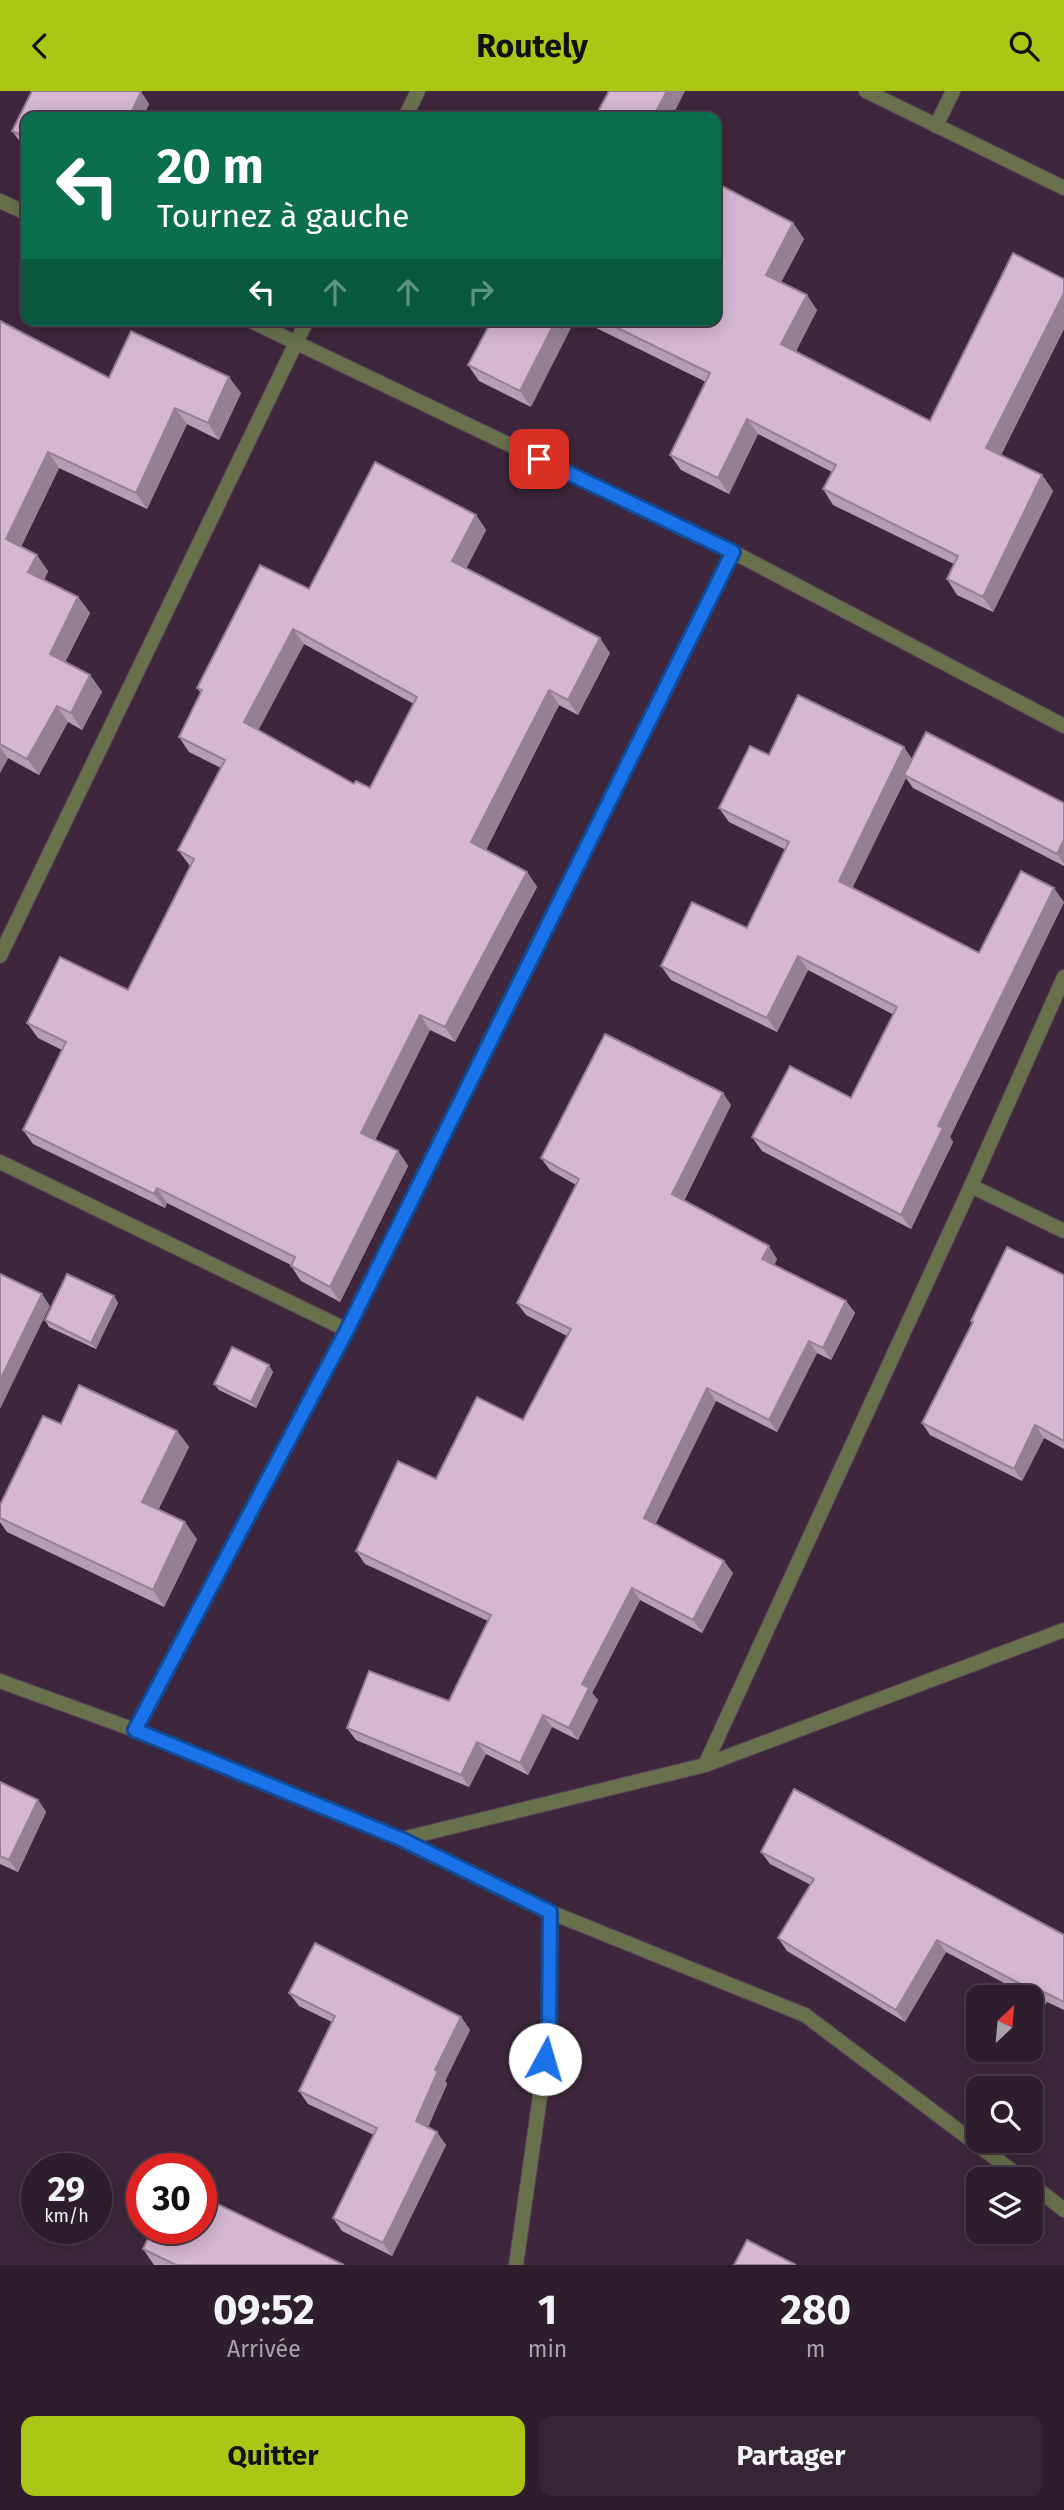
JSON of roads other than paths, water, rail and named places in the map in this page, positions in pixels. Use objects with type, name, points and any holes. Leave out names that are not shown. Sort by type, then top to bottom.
[{"type":"street","points":[[408,112],[418,91]]},
{"type":"street","points":[[866,91],[1064,188]]},
{"type":"street","points":[[936,126],[953,91]]},
{"type":"street","points":[[0,201],[21,211]]},
{"type":"street","points":[[261,326],[733,552],[1064,726]]},
{"type":"street","points":[[0,956],[304,326]]},
{"type":"street","points":[[135,1730],[347,1330],[733,552]]},
{"type":"street","points":[[705,1765],[1064,977]]},
{"type":"street","points":[[0,1162],[347,1330]]},
{"type":"street","points":[[971,1186],[1064,1231]]},
{"type":"street","points":[[401,1839],[705,1765],[1064,1630]]},
{"type":"street","points":[[0,1681],[135,1730],[401,1839],[550,1912],[804,2015],[1007,2167]]},
{"type":"street","points":[[516,2265],[549,2033],[550,1912]]},
{"type":"street","points":[[1043,2194],[1064,2210]]}]
